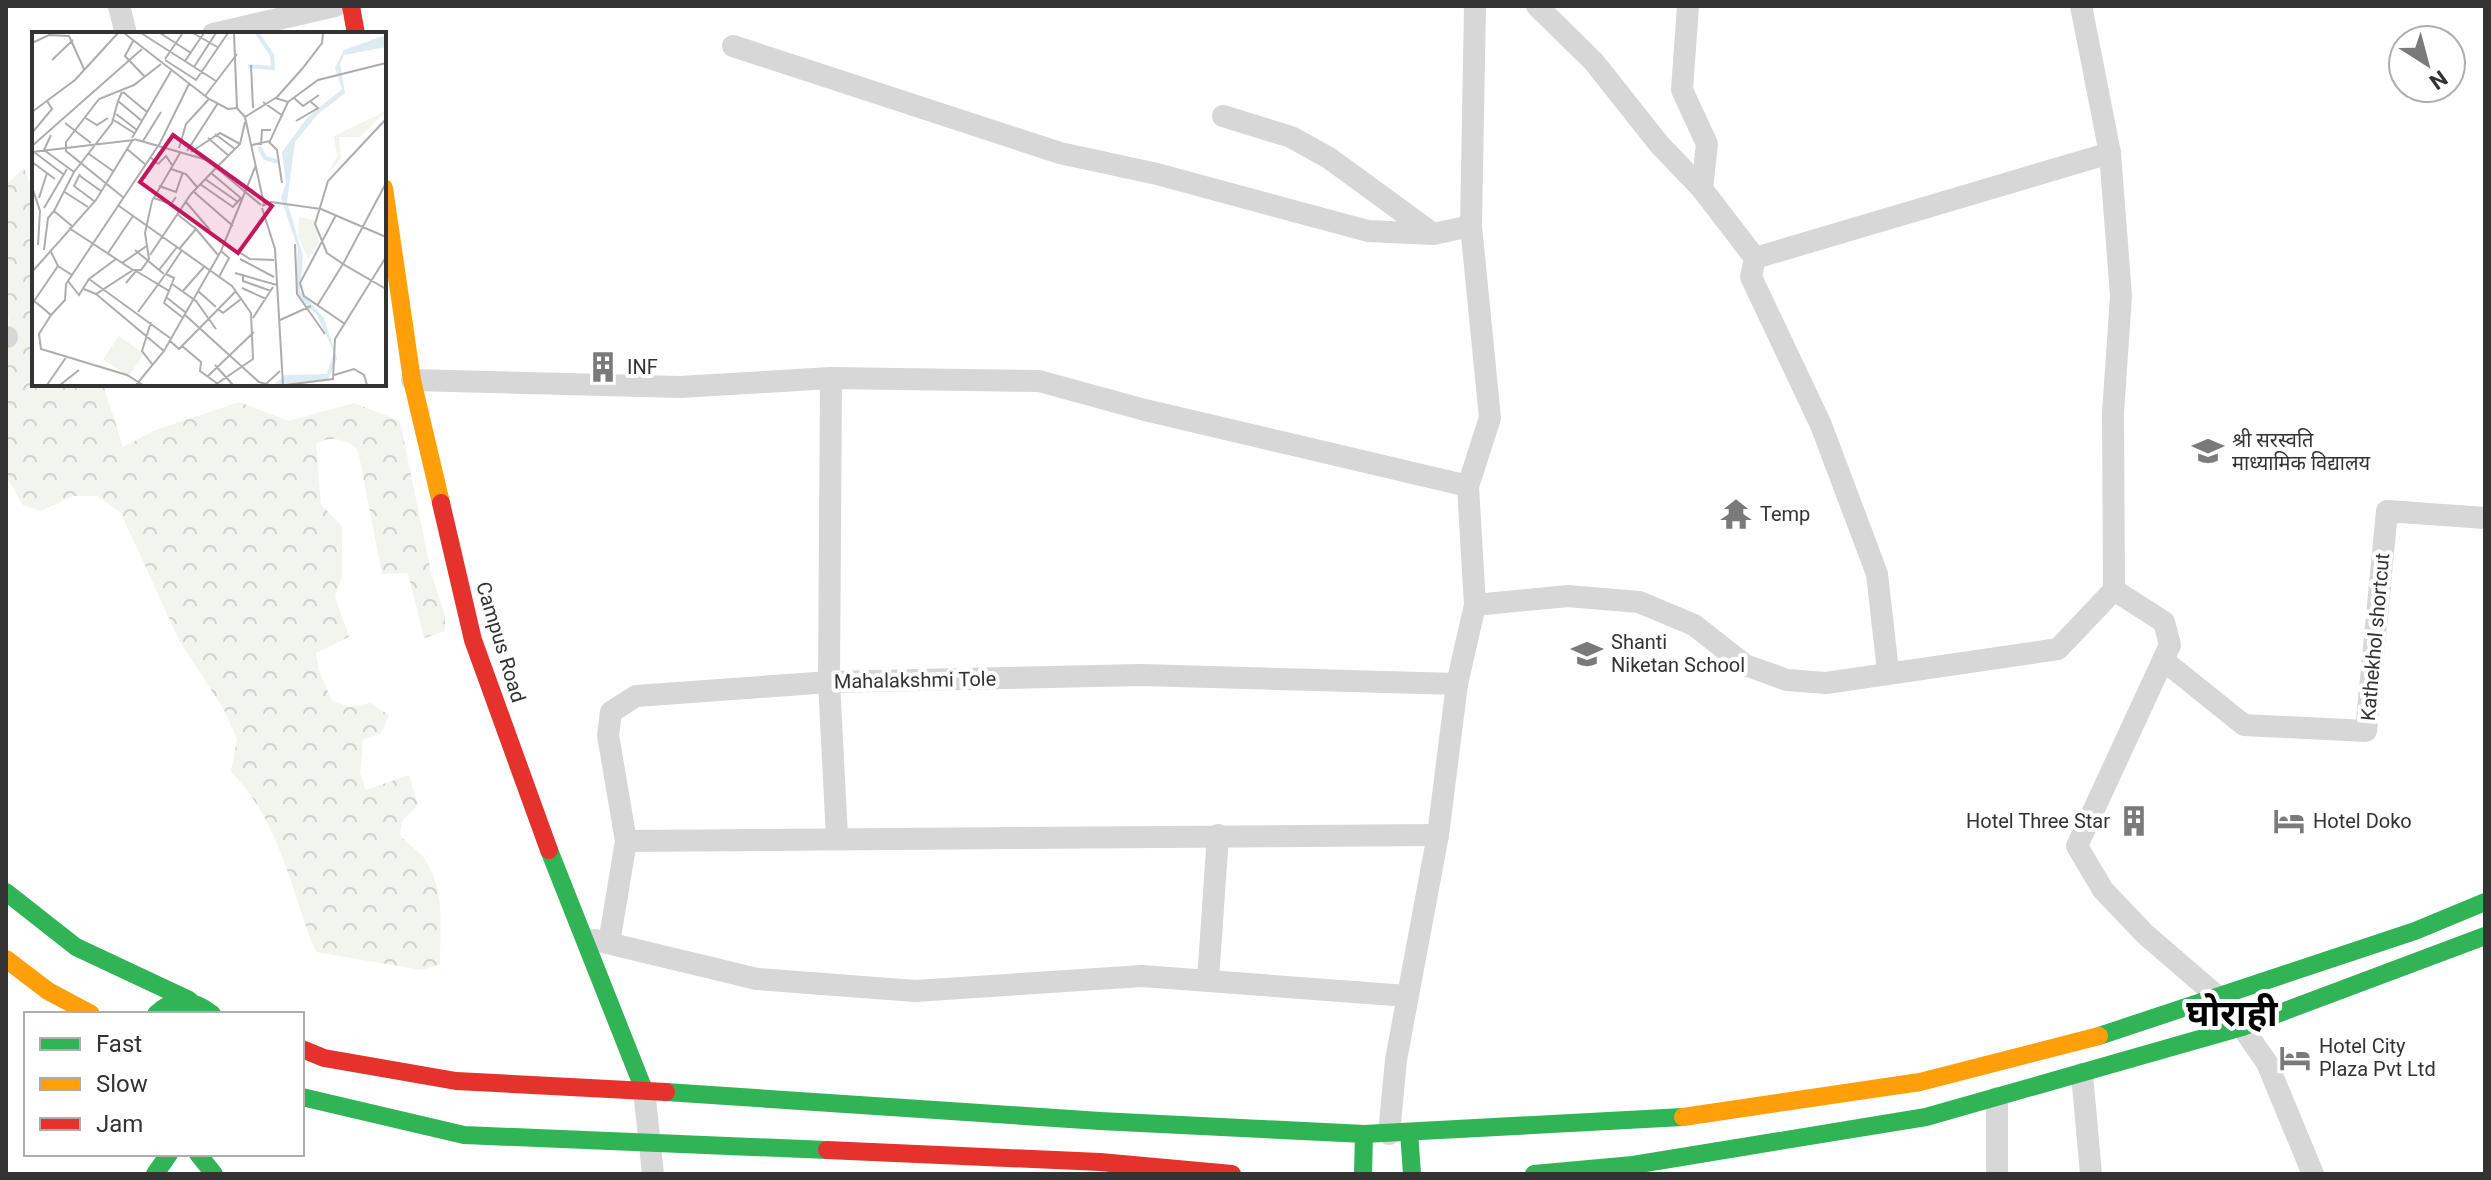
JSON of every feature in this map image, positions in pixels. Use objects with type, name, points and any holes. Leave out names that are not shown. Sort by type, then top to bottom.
[{"type":"main road","points":[[351,6],[356,32]]},
{"type":"main road","name":"Campus Road","points":[[386,210],[390,254],[412,380],[473,640],[580,936],[644,1090]]},
{"type":"main road","points":[[6,892],[76,947],[209,1012]]},
{"type":"main road","points":[[304,1050],[324,1058],[456,1081],[644,1090],[1100,1121],[1364,1134],[1653,1121],[1920,1082],[2096,1037],[2415,931],[2485,902]]},
{"type":"main road","points":[[1534,1174],[1633,1170],[1926,1117],[2241,1027],[2485,936]]},
{"type":"main road","points":[[6,959],[48,991],[87,1012]]},
{"type":"main road","points":[[2219,997],[2241,1027]]},
{"type":"main road","points":[[2219,997],[2241,1027]]},
{"type":"main road","points":[[159,1012],[175,1001],[189,1000]]},
{"type":"main road","points":[[304,1097],[464,1135],[1232,1174]]},
{"type":"main road","points":[[1399,1133],[1412,1174]]},
{"type":"main road","points":[[1363,1174],[1364,1134]]},
{"type":"main road","points":[[155,1174],[168,1156]]},
{"type":"main road","points":[[200,1156],[214,1174]]},
{"type":"street","points":[[119,6],[126,32]]},
{"type":"street","points":[[222,32],[335,6]]},
{"type":"street","points":[[1399,1133],[1396,1060],[1438,835],[1457,684],[1475,605],[1468,486],[1490,418],[1471,226],[1475,6]]},
{"type":"street","points":[[1537,6],[1594,62],[1659,144],[1702,189],[1755,258],[1751,277],[1821,425],[1877,574],[1888,671]]},
{"type":"street","points":[[1688,6],[1682,90],[1707,144],[1702,189]]},
{"type":"street","points":[[1475,605],[1568,596],[1639,602],[1694,625],[1745,665],[1787,680],[1826,683],[1888,671],[1987,661],[2058,649],[2114,590],[2113,413],[2121,296],[2110,153],[2081,6]]},
{"type":"street","points":[[733,46],[1060,153],[1157,174],[1368,231],[1433,234],[1471,226]]},
{"type":"street","points":[[1223,116],[1291,137],[1316,151],[1433,234]]},
{"type":"street","points":[[1755,258],[2110,153]]},
{"type":"street","points":[[412,380],[680,387],[831,378],[1039,381],[1145,410],[1468,486]]},
{"type":"street","points":[[831,378],[829,682],[837,837]]},
{"type":"street","name":"Kathekhol shortcut","points":[[2163,660],[2244,725],[2366,731],[2387,511],[2485,518]]},
{"type":"street","points":[[2114,590],[2164,622],[2170,645],[2077,846],[2103,890],[2145,934],[2219,997]]},
{"type":"street","name":"Mahalakshmi Tole","points":[[609,943],[626,841],[608,735],[611,712],[636,696],[829,682],[1141,675],[1457,684]]},
{"type":"street","points":[[1208,980],[1218,835]]},
{"type":"street","points":[[626,841],[837,837],[1438,835]]},
{"type":"street","points":[[580,936],[757,979],[915,991],[1142,976],[1407,996]]},
{"type":"street","points":[[2241,1027],[2267,1063],[2313,1174]]},
{"type":"street","points":[[2082,1074],[2091,1174]]},
{"type":"street","points":[[644,1090],[653,1174]]},
{"type":"street","points":[[1997,1098],[1997,1174]]},
{"type":"street","points":[[1100,1121],[1100,1168]]},
{"type":"green space","points":[[24,168],[32,189],[32,386],[104,386],[123,447],[156,430],[239,402],[289,421],[354,403],[400,421],[431,572],[445,616],[445,631],[424,638],[408,573],[382,574],[358,450],[343,441],[326,440],[316,444],[321,505],[342,526],[342,576],[335,597],[349,637],[316,653],[319,671],[332,701],[350,707],[370,703],[389,715],[381,733],[363,740],[360,773],[366,790],[409,775],[418,805],[402,821],[400,835],[423,857],[435,881],[440,909],[440,964],[422,970],[316,952],[273,835],[248,792],[231,772],[237,739],[224,710],[179,640],[121,513],[97,496],[73,496],[41,511],[23,505],[6,476],[6,349],[12,341],[6,302],[6,185]]},
{"type":"traffic: fast","points":[[549,850],[644,1090]]},
{"type":"traffic: fast","points":[[6,892],[76,947],[189,1000]]},
{"type":"traffic: fast","points":[[2099,1036],[2415,931],[2485,902]]},
{"type":"traffic: fast","points":[[1534,1174],[1633,1165],[1926,1117],[2242,1027],[2485,936]]},
{"type":"traffic: fast","points":[[159,1012],[184,1002],[198,1005],[209,1012]]},
{"type":"traffic: fast","points":[[666,1092],[1100,1121],[1364,1134],[1683,1117]]},
{"type":"traffic: fast","points":[[304,1097],[464,1135],[827,1150]]},
{"type":"traffic: fast","points":[[1409,1132],[1412,1174]]},
{"type":"traffic: fast","points":[[1363,1174],[1364,1134]]},
{"type":"traffic: fast","points":[[155,1174],[168,1156]]},
{"type":"traffic: fast","points":[[200,1156],[214,1174]]},
{"type":"traffic: slow","points":[[386,202],[412,380],[441,503]]},
{"type":"traffic: slow","points":[[6,959],[48,991],[87,1012]]},
{"type":"traffic: slow","points":[[1683,1117],[1920,1082],[2099,1036]]},
{"type":"traffic: jam","points":[[351,6],[356,32]]},
{"type":"traffic: jam","points":[[441,503],[473,640],[549,850]]},
{"type":"traffic: jam","points":[[304,1050],[324,1058],[456,1081],[666,1092]]},
{"type":"traffic: jam","points":[[827,1150],[1100,1162],[1232,1174]]},
{"type":"place","name":"INF","points":[[603,367]]},
{"type":"place","name":"श्री सरस्वति माध्यामिक विद्यालय","points":[[2208,451]]},
{"type":"place","name":"Temp","points":[[1736,514]]},
{"type":"place","name":"Shanti Niketan School","points":[[1587,654]]},
{"type":"place","name":"Hotel Three Star","points":[[2134,821]]},
{"type":"place","name":"Hotel Doko","points":[[2289,821]]},
{"type":"place","name":"Hotel City Plaza Pvt Ltd","points":[[2295,1058]]},
{"type":"district","name":"घोराही","points":[[2232,1014]]}]
